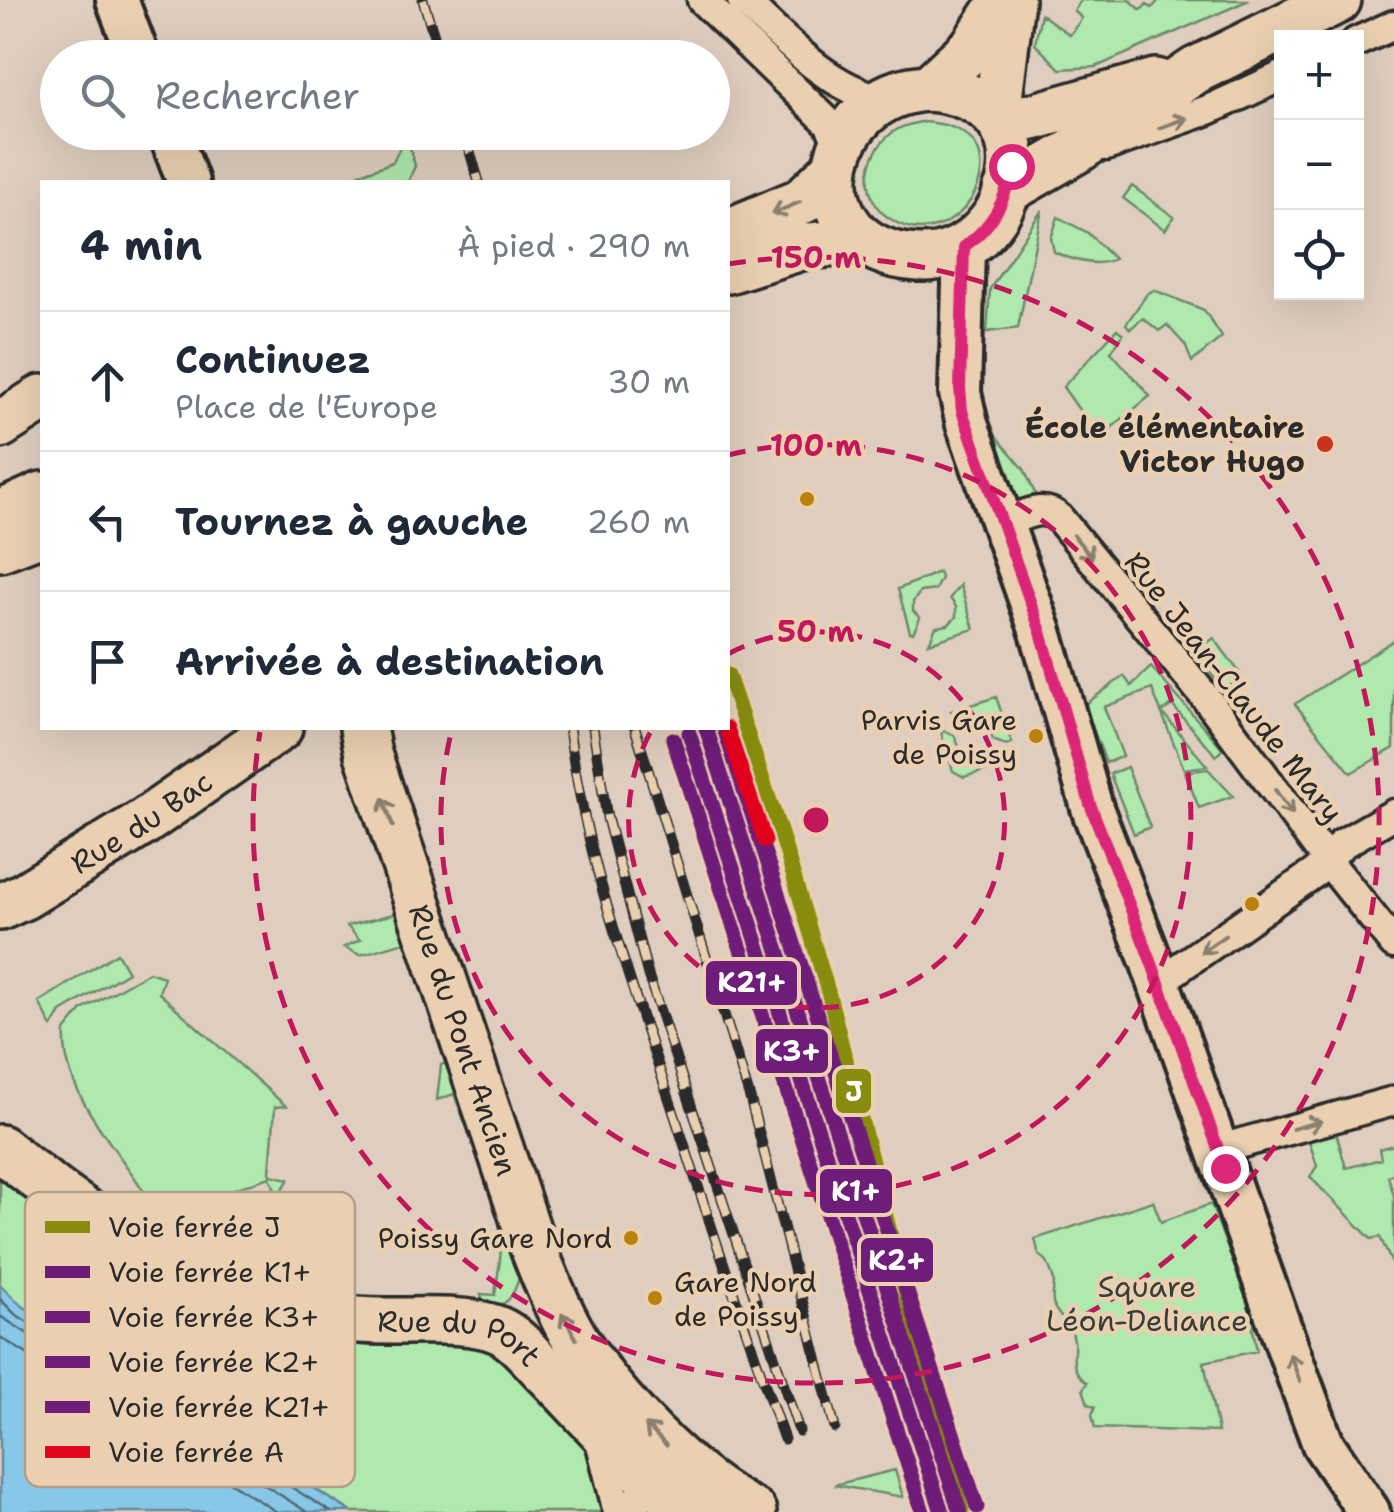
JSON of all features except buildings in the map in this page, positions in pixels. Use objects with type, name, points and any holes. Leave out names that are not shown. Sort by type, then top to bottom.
[{"type":"main road","points":[[929,88],[973,47],[1008,0]]},
{"type":"main road","points":[[1008,0],[999,117],[1011,152],[1006,191],[991,223],[964,247],[939,256],[919,258],[885,252],[862,240],[838,208],[834,192],[838,159],[850,130],[881,100],[902,90],[929,88],[969,97],[999,117],[1046,114],[1196,70]]},
{"type":"main road","points":[[1006,191],[1080,148],[1196,70],[1338,0]]},
{"type":"main road","points":[[730,231],[802,201],[838,159]]},
{"type":"main road","points":[[730,269],[801,247],[862,240]]},
{"type":"main road","points":[[0,425],[40,399]]},
{"type":"main road","points":[[0,514],[40,496]]},
{"type":"main road","points":[[0,548],[40,533]]},
{"type":"main road","name":"Rue du Bac","points":[[0,907],[129,831],[276,730]]},
{"type":"main road","name":"Rue du Pont Ancien","points":[[355,731],[533,1246],[573,1335],[633,1412],[693,1472],[753,1512]]},
{"type":"main road","name":"Rue du Port","points":[[10,1154],[58,1192]]},
{"type":"main road","points":[[479,1326],[504,1318],[524,1300],[532,1278],[533,1246]]},
{"type":"main road","name":"Rue du Port","points":[[355,1321],[479,1326],[507,1334],[595,1421]]},
{"type":"main road","points":[[595,1421],[642,1498],[691,1512]]},
{"type":"street","points":[[117,0],[133,40]]},
{"type":"street","points":[[702,0],[829,123],[838,159]]},
{"type":"street","points":[[742,0],[845,87],[881,100]]},
{"type":"street","points":[[1364,38],[1394,24]]},
{"type":"street","points":[[1080,148],[1114,145],[1208,110],[1274,80]]},
{"type":"street","points":[[175,150],[187,180]]},
{"type":"street","points":[[964,247],[961,402],[1041,632],[1090,804],[1159,982],[1330,1458],[1336,1512]]},
{"type":"street","points":[[0,425],[40,416]]},
{"type":"street","name":"Rue Jean-Claude Mary","points":[[1004,522],[1042,510],[1060,518],[1210,703],[1326,860],[1394,944]]},
{"type":"street","points":[[1159,982],[1316,872],[1342,844],[1394,814]]},
{"type":"street","points":[[1220,1150],[1394,1101]]},
{"type":"street","points":[[595,1421],[618,1512]]},
{"type":"street","points":[[1330,1458],[1369,1512]]},
{"type":"street","points":[[642,1498],[682,1484],[711,1506],[742,1512]]},
{"type":"green space","points":[[1081,0],[1130,0],[1141,10],[1147,4],[1152,8],[1159,0],[1249,0],[1096,67],[1060,69],[1035,44],[1041,14],[1070,35],[1082,18],[1074,11]]},
{"type":"green space","points":[[920,122],[956,129],[975,145],[981,167],[976,190],[962,211],[941,225],[916,229],[889,218],[879,209],[872,197],[869,172],[878,147],[887,137]]},
{"type":"green space","points":[[399,150],[411,150],[415,166],[409,180],[344,180],[393,162]]},
{"type":"green space","points":[[1132,186],[1174,217],[1165,230],[1123,198]]},
{"type":"green space","points":[[1042,210],[1018,328],[987,332],[990,289]]},
{"type":"green space","points":[[1058,217],[1088,233],[1114,259],[1092,263],[1054,252],[1051,238]]},
{"type":"green space","points":[[1154,290],[1204,310],[1222,337],[1192,362],[1185,345],[1167,325],[1159,331],[1143,318],[1130,329],[1126,324]]},
{"type":"green space","points":[[1117,329],[1123,334],[1111,352],[1150,396],[1099,438],[1063,387]]},
{"type":"green space","points":[[996,436],[1024,469],[1037,498],[1019,503],[1013,500],[993,438]]},
{"type":"green space","points":[[939,572],[941,578],[935,590],[920,592],[913,602],[913,611],[920,618],[913,633],[910,632],[898,589]]},
{"type":"green space","points":[[960,585],[974,629],[929,643],[936,627],[948,625],[956,617],[956,607],[950,598]]},
{"type":"green space","points":[[1214,638],[1242,676],[1225,690],[1193,653]]},
{"type":"green space","points":[[1394,640],[1394,748],[1351,773],[1295,704]]},
{"type":"green space","points":[[1151,667],[1223,749],[1216,756],[1172,705],[1162,712],[1207,766],[1184,769],[1152,689],[1104,707],[1123,756],[1106,763],[1084,705],[1124,676],[1131,686]]},
{"type":"green space","points":[[996,697],[1012,743],[1005,745],[993,740],[986,715],[980,718],[971,714],[964,723],[951,711]]},
{"type":"green space","points":[[941,732],[954,735],[965,760],[989,752],[997,754],[1001,766],[964,777],[953,771]]},
{"type":"green space","points":[[1127,767],[1150,827],[1134,834],[1110,774]]},
{"type":"green space","points":[[1208,769],[1233,796],[1199,808],[1185,772]]},
{"type":"green space","points":[[397,913],[405,942],[360,955],[344,947],[360,940],[347,926]]},
{"type":"green space","points":[[117,953],[128,972],[61,1012],[52,1027],[39,1002]]},
{"type":"green space","points":[[149,972],[164,977],[159,993],[286,1106],[275,1107],[270,1172],[289,1179],[281,1192],[276,1192],[270,1177],[225,1192],[143,1192],[89,1112],[71,1073],[65,1031],[82,1010]]},
{"type":"green space","points":[[449,1062],[520,1274],[512,1295],[498,1306],[482,1307],[481,1294],[495,1295],[501,1246],[495,1205],[454,1094],[437,1100],[441,1065]]},
{"type":"green space","points":[[1336,1132],[1346,1168],[1381,1159],[1379,1149],[1394,1145],[1394,1173],[1388,1176],[1394,1196],[1394,1268],[1380,1237],[1371,1239],[1310,1177],[1317,1166],[1308,1138]]},
{"type":"green space","points":[[0,1157],[38,1192],[25,1192],[25,1308],[0,1285]]},
{"type":"green space","name":"Square Léon-Deliance","points":[[1153,1201],[1161,1222],[1211,1204],[1248,1303],[1257,1351],[1204,1362],[1218,1432],[1095,1428],[1095,1407],[1088,1404],[1083,1389],[1087,1383],[1075,1367],[1073,1335],[1054,1306],[1053,1277],[1046,1260],[1039,1255],[1035,1239]]},
{"type":"green space","points":[[355,1305],[499,1345],[582,1416],[613,1512],[352,1512],[312,1487],[355,1487]]},
{"type":"green space","points":[[895,1470],[903,1497],[834,1485]]},
{"type":"water","points":[[0,1285],[25,1308],[25,1487],[311,1487],[351,1512],[0,1512]]},
{"type":"railway","points":[[423,0],[435,40]]},
{"type":"railway","points":[[469,150],[478,180]]},
{"type":"railway","points":[[569,730],[585,819],[621,954],[784,1439]]},
{"type":"railway","points":[[593,730],[607,818],[648,975],[799,1431]]},
{"type":"railway","points":[[636,730],[750,1098],[835,1428]]},
{"type":"rail line","name":"J","points":[[730,681],[829,995],[962,1512]]},
{"type":"rail line","name":"K1+","points":[[707,730],[960,1512]]},
{"type":"rail line","name":"K2+","points":[[725,730],[977,1507]]},
{"type":"rail line","name":"A","points":[[728,730],[765,841]]},
{"type":"rail line","name":"K3+","points":[[689,733],[942,1512]]},
{"type":"rail line","name":"K21+","points":[[673,739],[923,1512]]},
{"type":"place","name":"École élémentaire Victor Hugo","points":[[1325,444]]},
{"type":"place","name":"Parvis Gare de Poissy","points":[[1036,736]]},
{"type":"place","name":"Poissy Gare Nord","points":[[631,1238]]},
{"type":"place","name":"Gare Nord de Poissy","points":[[655,1298]]},
{"type":"route","points":[[1011,166],[998,211],[991,223],[964,247],[962,411],[1041,632],[1090,804],[1225,1168]]}]
